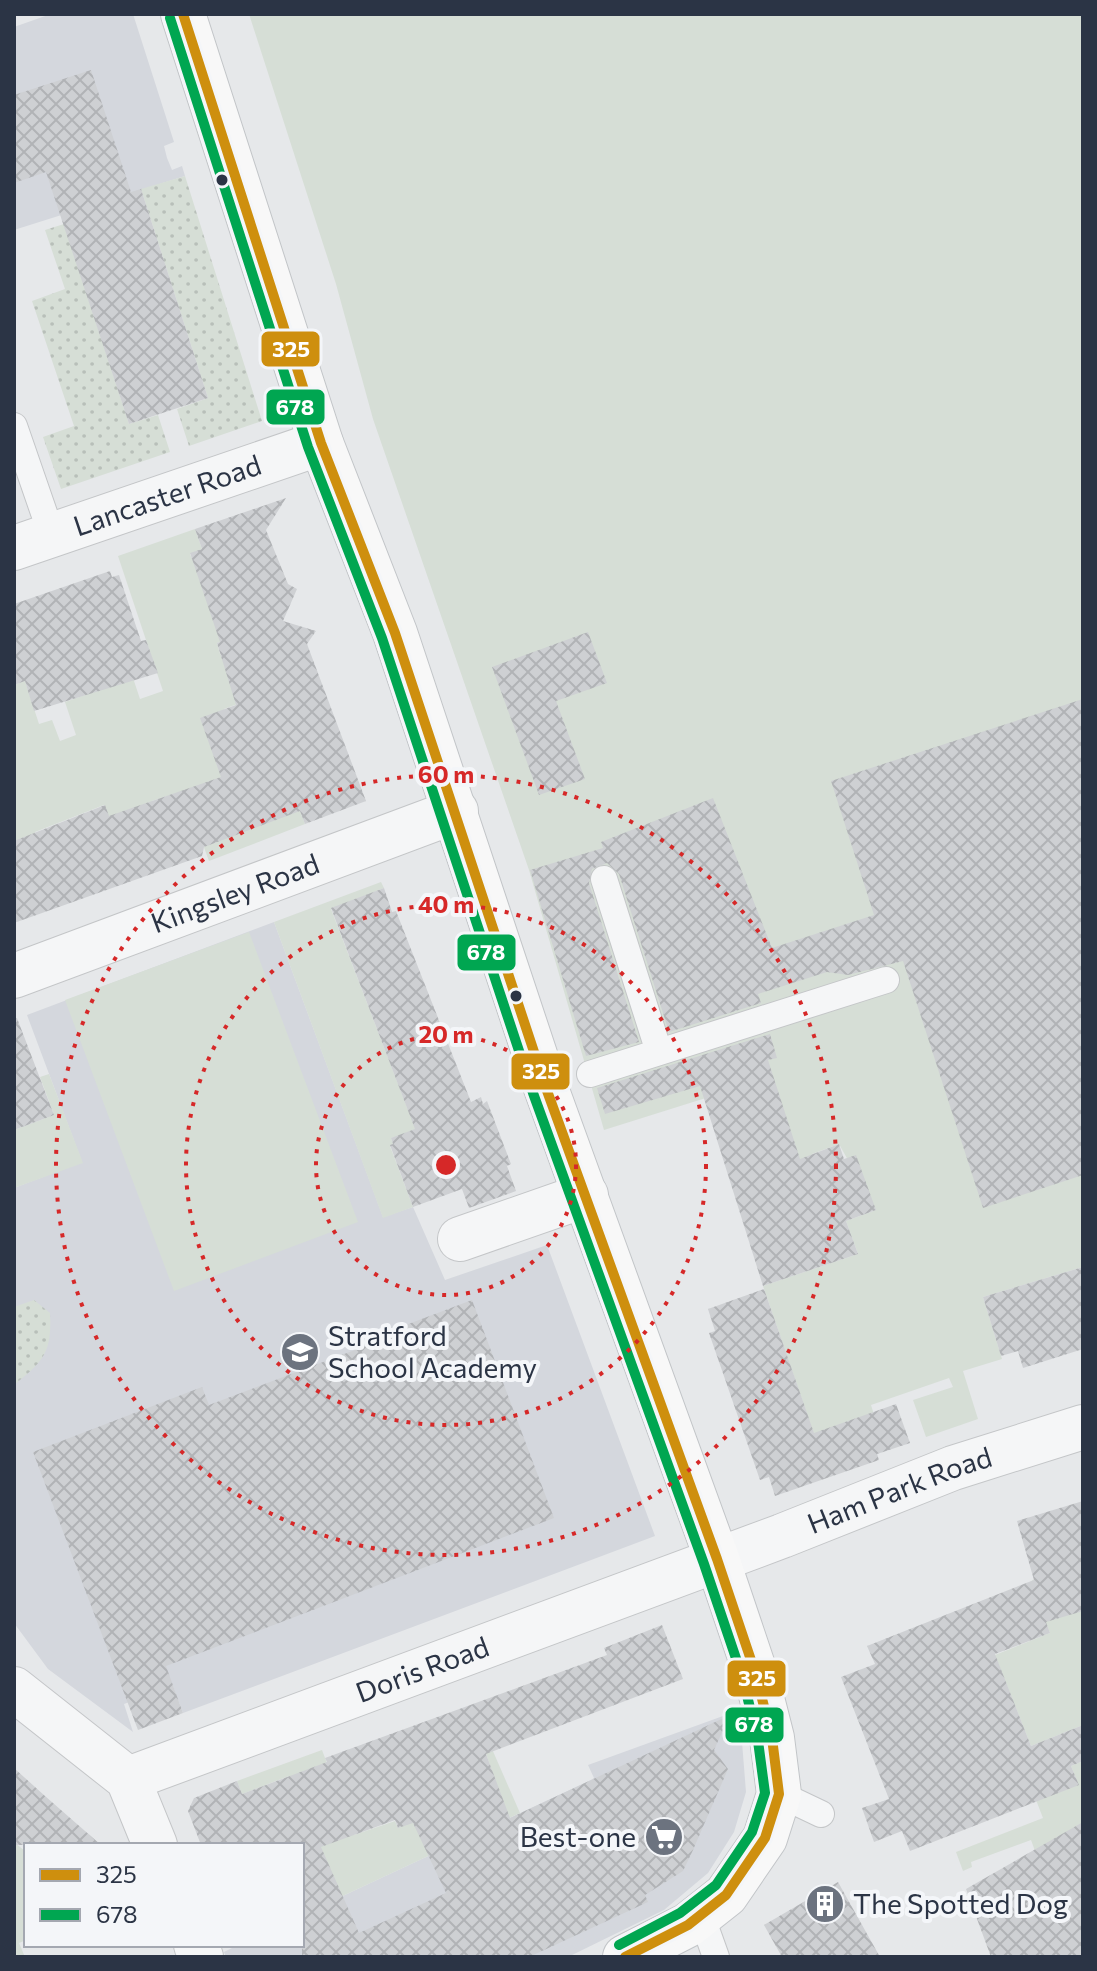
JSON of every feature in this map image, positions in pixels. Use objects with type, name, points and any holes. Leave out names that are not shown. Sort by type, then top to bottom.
[{"type":"main road","points":[[183,14],[321,443],[395,633],[546,1088],[717,1559],[756,1675],[772,1738],[779,1794],[765,1838],[726,1895],[701,1915],[625,1957]]},
{"type":"street","name":"Lancaster Road","points":[[33,542],[321,443]]},
{"type":"street","name":"Kingsley Road","points":[[14,976],[456,811]]},
{"type":"street","points":[[460,1239],[586,1195]]},
{"type":"street","name":"Ham Park Road","points":[[717,1559],[953,1468],[1083,1427]]},
{"type":"street","name":"Doris Road","points":[[128,1779],[717,1559]]},
{"type":"street","points":[[14,1689],[128,1779],[154,1843]]},
{"type":"lane","points":[[14,426],[33,542]]},
{"type":"lane","points":[[604,879],[659,1052]]},
{"type":"lane","points":[[590,1074],[886,980]]},
{"type":"lane","points":[[779,1794],[821,1814]]},
{"type":"lane","points":[[701,1915],[716,1957]]},
{"type":"shaded area","points":[[51,14],[133,14],[174,142],[164,146],[167,158],[172,170],[182,166],[185,176],[14,230],[14,27]]},
{"type":"shaded area","points":[[249,14],[1083,14],[1083,1267],[983,1297],[1002,1359],[963,1371],[978,1419],[926,1437],[913,1400],[953,1387],[949,1378],[871,1405],[879,1431],[815,1437],[763,1286],[858,1254],[846,1221],[876,1210],[839,1144],[812,1154],[838,1224],[709,1097],[604,1130],[529,870],[373,419],[336,284]]},
{"type":"shaded area","points":[[185,176],[262,421],[189,446],[177,409],[208,398],[141,189]]},
{"type":"shaded area","points":[[64,224],[129,424],[158,415],[170,452],[61,489],[43,437],[74,426],[32,301],[65,289],[45,230]]},
{"type":"shaded area","points":[[195,529],[202,549],[190,554],[226,640],[217,643],[220,654],[257,697],[224,709],[233,733],[300,811],[305,824],[209,861],[187,801],[166,796],[152,801],[155,812],[109,818],[104,805],[35,832],[36,837],[14,845],[14,685],[25,681],[39,724],[52,720],[60,741],[76,735],[65,702],[88,694],[123,648],[140,699],[163,691],[118,556]]},
{"type":"shaded area","points":[[381,882],[384,888],[331,909],[408,1110],[433,1129],[391,1138],[393,1144],[390,1146],[413,1207],[383,1218],[274,922]]},
{"type":"shaded area","name":"Stratford School Academy","points":[[274,922],[383,1217],[413,1207],[445,1280],[547,1245],[655,1536],[183,1713],[173,1686],[124,1704],[133,1732],[48,1669],[14,1623],[14,1188],[82,1162],[27,1015]]},
{"type":"shaded area","points":[[249,932],[358,1222],[174,1291],[65,1000]]},
{"type":"shaded area","points":[[49,1074],[83,1163],[14,1188],[14,1130],[54,1115],[40,1077]]},
{"type":"shaded area","points":[[34,1300],[50,1313],[47,1347],[33,1369],[14,1385],[14,1307]]},
{"type":"shaded area","points":[[1034,1579],[1076,1589],[1083,1611],[1083,1725],[1031,1746],[995,1655],[1050,1633],[1030,1582]]},
{"type":"shaded area","points":[[734,1712],[742,1742],[746,1792],[734,1832],[708,1873],[664,1910],[568,1957],[226,1957],[224,1952],[234,1947],[304,1947],[304,1914],[591,1780],[594,1778],[588,1765]]},
{"type":"shaded area","points":[[492,1749],[520,1813],[304,1914],[309,1856],[289,1776],[242,1794],[237,1781],[322,1750],[354,1835],[395,1821],[398,1828],[495,1779],[485,1751]]},
{"type":"shaded area","points":[[1083,1761],[1083,1957],[1074,1957],[1031,1840],[971,1862],[972,1867],[963,1871],[956,1852],[1043,1818],[1036,1800],[1078,1783],[1071,1766]]},
{"type":"shaded area","points":[[14,1842],[24,1850],[24,1941],[19,1943],[25,1957],[14,1957]]},
{"type":"building","points":[[91,70],[131,192],[141,189],[208,398],[129,424],[46,172],[14,183],[14,95]]},
{"type":"building","points":[[286,498],[266,530],[288,584],[297,589],[283,621],[316,631],[307,644],[366,801],[305,824],[300,811],[204,847],[202,856],[14,923],[14,841],[105,805],[109,816],[221,777],[200,718],[236,705],[217,643],[220,642],[190,553],[202,549],[195,529]]},
{"type":"building","points":[[110,571],[112,577],[119,575],[141,641],[146,640],[158,673],[34,711],[25,681],[14,685],[14,604]]},
{"type":"building","points":[[588,632],[607,683],[556,701],[585,779],[539,795],[492,667]]},
{"type":"building","points":[[1083,699],[1083,1175],[983,1208],[903,961],[848,975],[827,972],[758,994],[761,1003],[669,1032],[619,874],[607,863],[592,869],[589,883],[639,1042],[586,1056],[530,870],[603,848],[601,842],[713,798],[772,948],[874,915],[831,781]]},
{"type":"building","points":[[384,888],[392,912],[396,911],[471,1102],[481,1097],[483,1104],[487,1101],[511,1164],[507,1166],[516,1191],[469,1208],[462,1189],[413,1207],[390,1145],[393,1144],[391,1138],[415,1129],[331,908]]},
{"type":"building","points":[[14,1018],[17,1018],[54,1115],[14,1130]]},
{"type":"building","points":[[770,1034],[777,1058],[768,1060],[800,1159],[839,1144],[844,1159],[856,1155],[876,1210],[846,1221],[858,1254],[763,1286],[700,1086],[605,1114],[597,1088]]},
{"type":"building","points":[[1083,1267],[1083,1349],[1023,1368],[1018,1351],[1001,1356],[983,1297]]},
{"type":"building","points":[[764,1289],[814,1433],[896,1404],[910,1443],[877,1454],[879,1460],[775,1496],[769,1477],[760,1480],[709,1333],[715,1331],[708,1309]]},
{"type":"building","points":[[472,1300],[554,1518],[166,1666],[183,1713],[138,1730],[33,1452],[202,1387],[209,1405],[376,1342],[374,1337]]},
{"type":"building","points":[[1083,1501],[1083,1611],[1046,1622],[1050,1633],[995,1654],[1031,1746],[1083,1725],[1083,1761],[1071,1766],[1079,1785],[910,1851],[902,1831],[874,1842],[862,1808],[889,1799],[841,1677],[875,1664],[867,1646],[1034,1580],[1017,1521]]},
{"type":"building","points":[[662,1625],[683,1679],[486,1754],[510,1818],[730,1715],[714,1750],[728,1769],[683,1871],[645,1895],[648,1902],[529,1957],[302,1957],[304,1843],[200,1843],[188,1811],[194,1798],[237,1781],[242,1794],[327,1762],[325,1758],[607,1655],[604,1648]],"holes":[[[395,1820],[398,1828],[413,1823],[446,1893],[359,1933],[321,1847]]]},
{"type":"building","points":[[14,1768],[99,1843],[24,1843],[14,1845]]},
{"type":"building","points":[[1083,1822],[1083,1957],[991,1957],[966,1889]]},
{"type":"building","name":"The Spotted Dog","points":[[838,1882],[880,1957],[782,1957],[764,1925]]},
{"type":"transit line","name":"325","points":[[183,14],[321,443],[395,633],[546,1088],[717,1559],[756,1675],[772,1738],[779,1794],[765,1838],[726,1895],[688,1925],[625,1957]]},
{"type":"transit line","name":"678","points":[[170,18],[308,447],[382,638],[533,1093],[704,1564],[743,1679],[758,1741],[765,1793],[752,1832],[716,1885],[680,1913],[619,1945]]},
{"type":"place","name":"Stratford School Academy","points":[[300,1352]]},
{"type":"place","name":"Best-one","points":[[664,1837]]},
{"type":"place","name":"The Spotted Dog","points":[[825,1904]]}]
